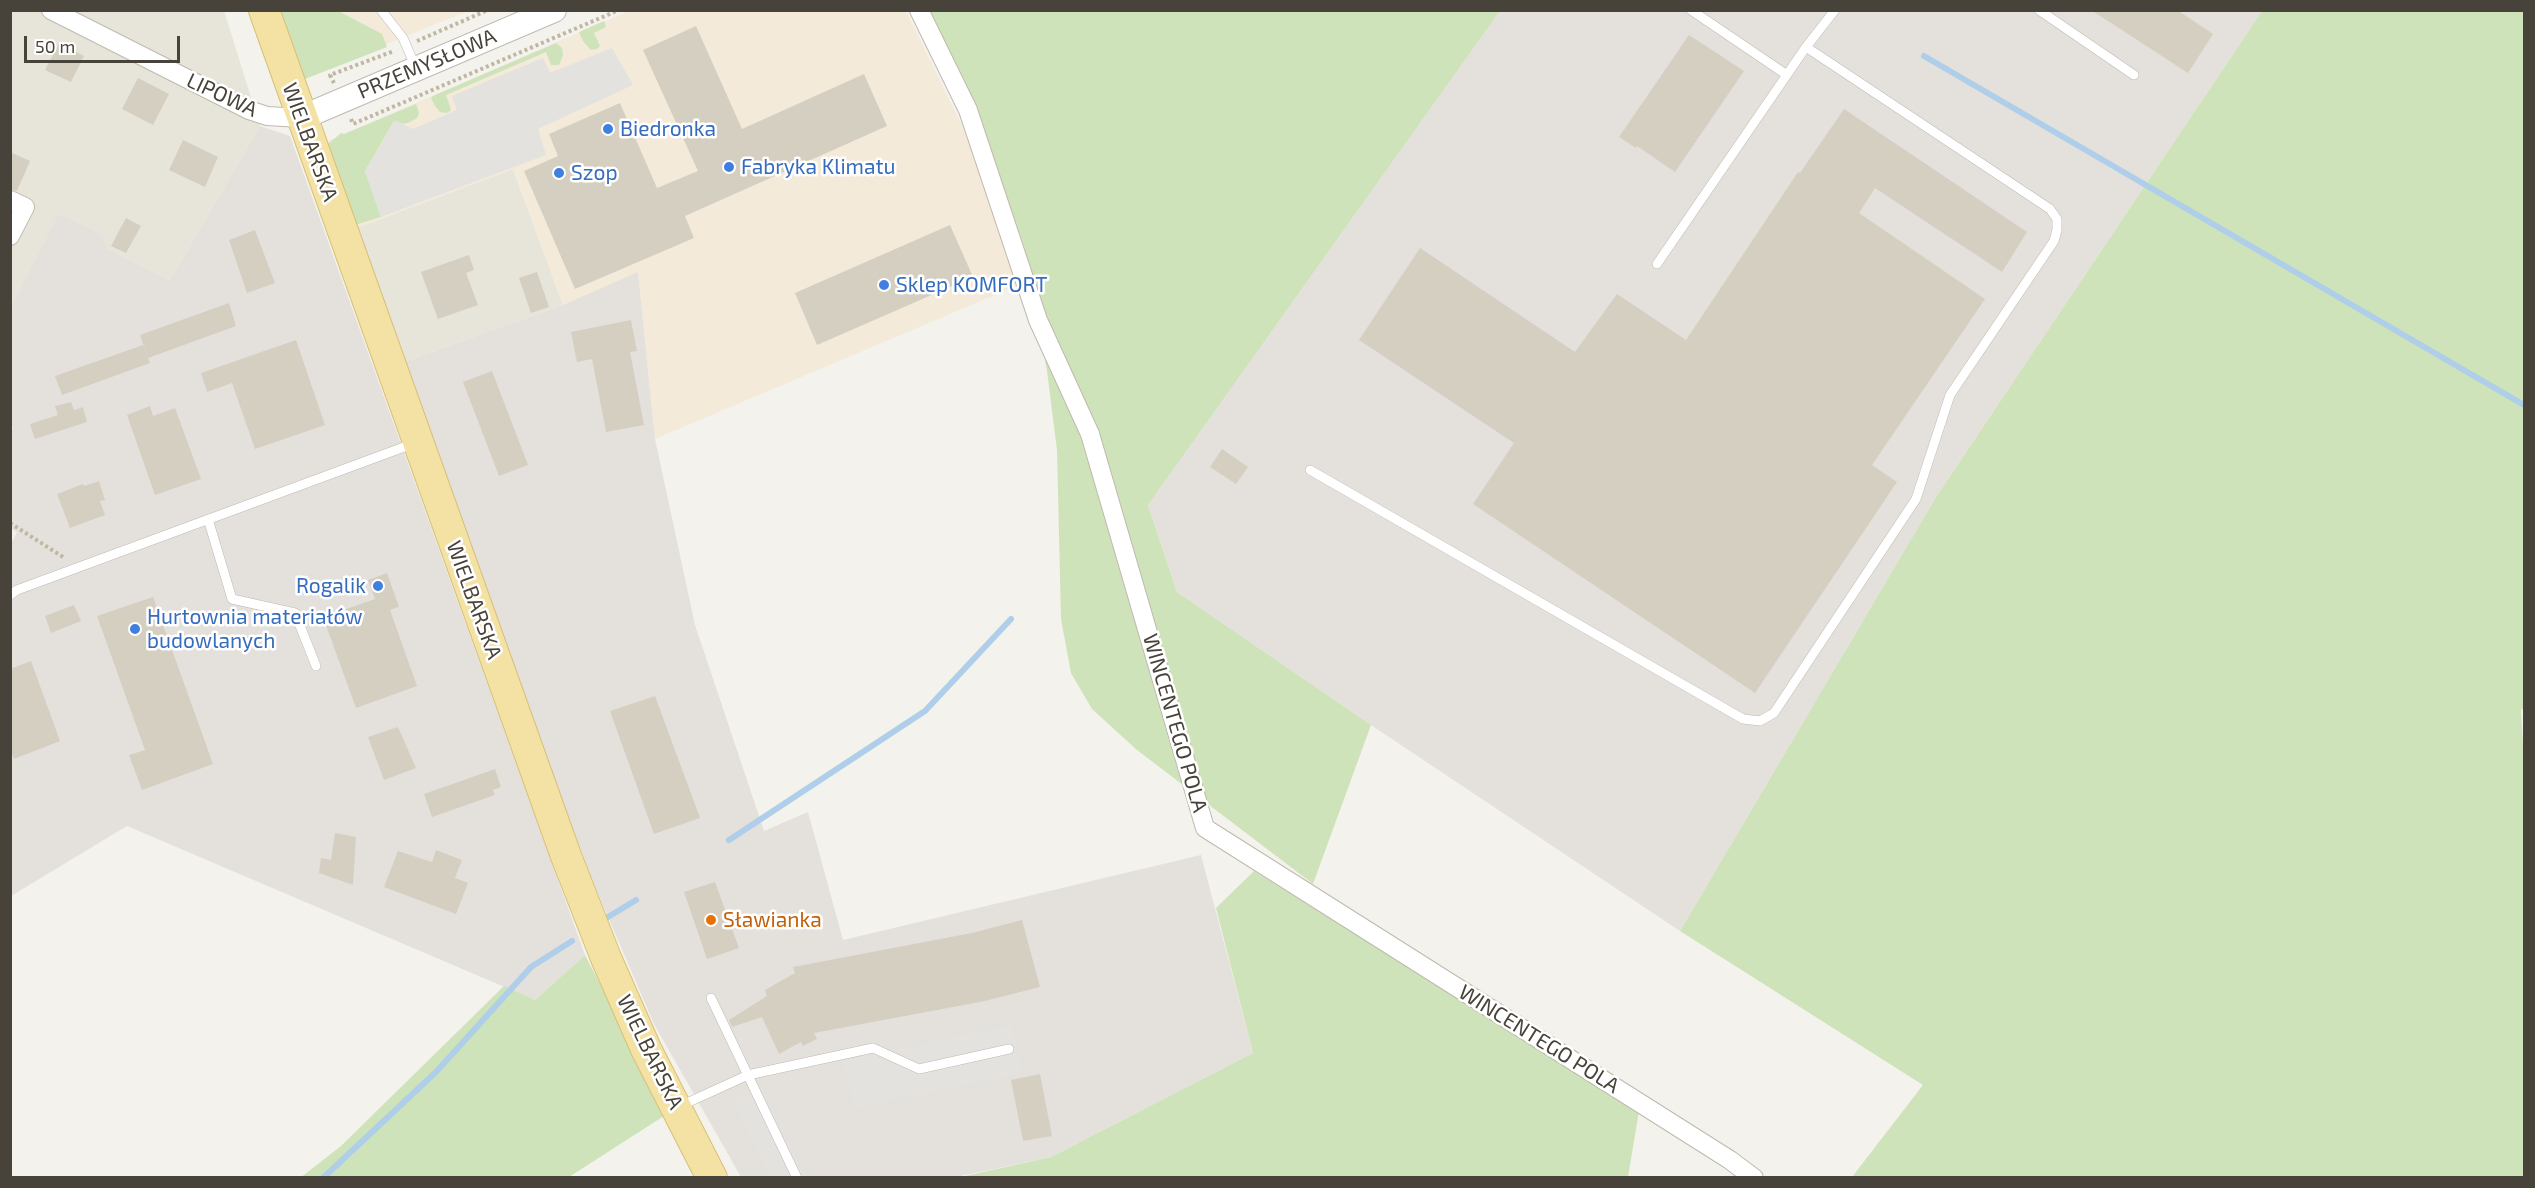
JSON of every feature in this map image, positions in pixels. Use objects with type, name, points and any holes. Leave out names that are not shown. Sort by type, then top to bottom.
[{"type":"main road","name":"WIELBARSKA","points":[[264,10],[566,856],[646,1049],[712,1178]]},
{"type":"street","name":"LIPOWA","points":[[51,10],[249,110],[267,116],[301,118]]},
{"type":"street","name":"PRZEMYSŁOWA","points":[[301,118],[554,10]]},
{"type":"street","name":"WINCENTEGO POLA","points":[[919,10],[968,110],[1038,320],[1090,434],[1205,828],[1730,1160],[1754,1178]]},
{"type":"street","points":[[10,200],[25,207],[10,236]]},
{"type":"lane","points":[[381,10],[403,38],[416,68]]},
{"type":"lane","points":[[1691,10],[1787,75]]},
{"type":"lane","points":[[1657,264],[1806,47],[1835,10]]},
{"type":"lane","points":[[2039,10],[2134,75]]},
{"type":"lane","points":[[1310,470],[1743,719],[1761,721],[1774,713],[1916,499],[1943,410],[1950,395],[2054,242],[2057,230],[2056,219],[2050,209],[1806,47]]},
{"type":"lane","points":[[10,595],[17,590],[78,567],[417,442]]},
{"type":"lane","points":[[208,519],[232,599],[295,613],[316,666]]},
{"type":"lane","points":[[711,998],[797,1178]]},
{"type":"lane","points":[[676,1108],[748,1075],[873,1048],[919,1069],[1009,1049]]},
{"type":"path","points":[[353,124],[619,10]]},
{"type":"path","points":[[10,523],[78,567]]},
{"type":"shaded area","points":[[279,10],[468,11],[303,78]]},
{"type":"shaded area","points":[[11,11],[224,11],[260,126],[170,280],[106,248],[11,309]]},
{"type":"shaded area","points":[[629,11],[906,11],[964,130],[1016,286],[655,439],[638,273],[563,305],[513,169],[354,229],[323,143]]},
{"type":"shaded area","points":[[1500,11],[2262,11],[1936,497],[1680,931],[1371,725],[1177,592],[1148,505]]},
{"type":"shaded area","points":[[612,48],[633,85],[538,129],[546,155],[381,217],[365,172],[395,120],[413,129],[457,110],[452,96],[543,58],[550,73]]},
{"type":"shaded area","points":[[260,126],[290,136],[585,955],[535,1000],[127,826],[11,896],[10,546],[17,532],[11,529],[10,433],[13,428],[10,426],[11,308],[59,214],[102,235],[106,248],[170,280]]},
{"type":"shaded area","points":[[513,169],[563,305],[401,363],[354,229]]},
{"type":"shaded area","points":[[638,272],[655,439],[695,625],[764,831],[808,812],[843,940],[1201,855],[1253,1053],[1051,1157],[956,1177],[741,1177],[654,1024],[590,875],[401,363],[563,305]]},
{"type":"shaded area","points":[[1012,1025],[1022,1073],[854,1108],[844,1061]]},
{"type":"shaded area","points":[[762,1088],[806,1177],[770,1177],[733,1102]]},
{"type":"green space","points":[[280,11],[338,11],[382,34],[387,47],[305,79]]},
{"type":"green space","points":[[925,11],[1500,11],[1148,505],[1177,592],[1371,725],[1313,884],[1137,750],[1092,709],[1071,673],[1061,619],[1057,450],[1047,371],[1024,246],[1003,186]]},
{"type":"green space","points":[[2262,11],[2524,11],[2524,710],[2521,709],[2524,764],[2524,1177],[1852,1177],[1923,1085],[1680,931],[1936,497]]},
{"type":"green space","points":[[604,21],[606,27],[594,33],[600,46],[591,50],[579,32]]},
{"type":"green space","points":[[556,43],[562,48],[563,55],[559,65],[551,65],[546,52],[446,95],[451,110],[447,113],[440,112],[431,98],[433,96]]},
{"type":"green space","points":[[416,104],[419,113],[417,118],[401,124],[394,121],[365,171],[381,217],[355,225],[327,145],[341,133],[344,134]]},
{"type":"green space","points":[[1254,871],[1639,1111],[1628,1177],[956,1178],[1051,1157],[1253,1053],[1216,908]]},
{"type":"green space","points":[[585,955],[667,1114],[569,1177],[300,1178],[341,1146],[504,986],[535,1000]]},
{"type":"building","points":[[2091,10],[2177,10],[2213,34],[2188,73]]},
{"type":"building","points":[[696,26],[742,129],[864,74],[887,126],[685,216],[694,238],[575,289],[524,171],[558,156],[549,134],[620,103],[657,188],[698,171],[643,50]]},
{"type":"building","points":[[1689,35],[1744,71],[1675,172],[1637,146],[1636,148],[1619,137]]},
{"type":"building","points":[[59,43],[84,56],[71,82],[45,70]]},
{"type":"building","points":[[138,78],[169,94],[153,125],[122,109]]},
{"type":"building","points":[[1844,109],[2027,232],[2002,272],[1875,188],[1859,213],[1985,299],[1872,465],[1897,482],[1755,693],[1473,504],[1514,443],[1359,340],[1420,248],[1575,352],[1617,294],[1686,340],[1798,172],[1800,173]]},
{"type":"building","points":[[183,140],[218,157],[205,187],[169,170]]},
{"type":"building","points":[[10,152],[30,161],[17,191],[10,189]]},
{"type":"building","points":[[126,218],[141,226],[126,253],[111,246]]},
{"type":"building","name":"Sklep KOMFORT","points":[[950,225],[973,277],[817,345],[795,293]]},
{"type":"building","points":[[255,230],[275,283],[247,293],[229,240]]},
{"type":"building","points":[[469,255],[474,270],[466,273],[478,305],[438,319],[421,272]]},
{"type":"building","points":[[537,272],[549,307],[531,313],[519,278]]},
{"type":"building","points":[[229,303],[236,326],[148,358],[140,335]]},
{"type":"building","points":[[631,320],[637,351],[630,352],[644,425],[606,432],[592,359],[577,362],[571,332]]},
{"type":"building","points":[[296,340],[325,425],[255,449],[232,383],[207,392],[201,373]]},
{"type":"building","points":[[143,345],[150,363],[62,395],[55,376]]},
{"type":"building","points":[[492,371],[528,465],[499,476],[463,382]]},
{"type":"building","points":[[71,402],[74,410],[83,407],[87,422],[35,439],[30,424],[58,415],[55,406]]},
{"type":"building","points":[[150,406],[153,416],[175,408],[201,479],[155,495],[127,415]]},
{"type":"building","points":[[1222,449],[1248,467],[1236,484],[1210,467]]},
{"type":"building","points":[[99,481],[105,500],[100,501],[105,515],[70,528],[57,494],[83,484],[84,486]]},
{"type":"building","points":[[387,573],[399,607],[390,610],[417,686],[356,708],[323,617],[375,599],[368,580]]},
{"type":"building","points":[[153,597],[213,764],[142,790],[129,755],[145,750],[97,616]]},
{"type":"building","points":[[74,605],[81,621],[51,633],[45,616]]},
{"type":"building","points":[[31,661],[60,741],[14,759],[10,749],[10,669]]},
{"type":"building","points":[[655,696],[700,818],[654,834],[610,711]]},
{"type":"building","points":[[398,727],[416,768],[384,780],[368,737]]},
{"type":"building","points":[[495,769],[501,787],[493,790],[495,795],[432,817],[424,794]]},
{"type":"building","points":[[335,833],[356,837],[353,885],[319,873],[321,858],[331,860]]},
{"type":"building","points":[[436,850],[462,860],[455,878],[468,883],[456,914],[384,887],[398,851],[432,862]]},
{"type":"building","name":"Sławianka","points":[[715,882],[739,948],[707,959],[684,892]]},
{"type":"building","points":[[1022,920],[1040,987],[985,1001],[814,1033],[817,1039],[803,1046],[801,1042],[779,1054],[762,1017],[732,1027],[729,1020],[767,996],[765,990],[795,973],[793,967],[972,933]]},
{"type":"building","points":[[1040,1074],[1052,1136],[1023,1141],[1011,1080]]},
{"type":"waterway","points":[[1924,56],[2524,405]]},
{"type":"waterway","points":[[729,840],[925,711],[1011,619]]},
{"type":"waterway","points":[[608,917],[636,900]]},
{"type":"waterway","points":[[323,1178],[436,1072],[531,967],[572,941]]},
{"type":"place","name":"Biedronka","points":[[608,129]]},
{"type":"place","name":"Fabryka Klimatu","points":[[729,167]]},
{"type":"place","name":"Szop","points":[[559,173]]},
{"type":"place","name":"Sklep KOMFORT","points":[[884,285]]},
{"type":"place","name":"Rogalik","points":[[378,586]]},
{"type":"place","name":"Hurtownia materiałów budowlanych","points":[[135,629]]},
{"type":"place","name":"Sławianka","points":[[711,920]]}]
